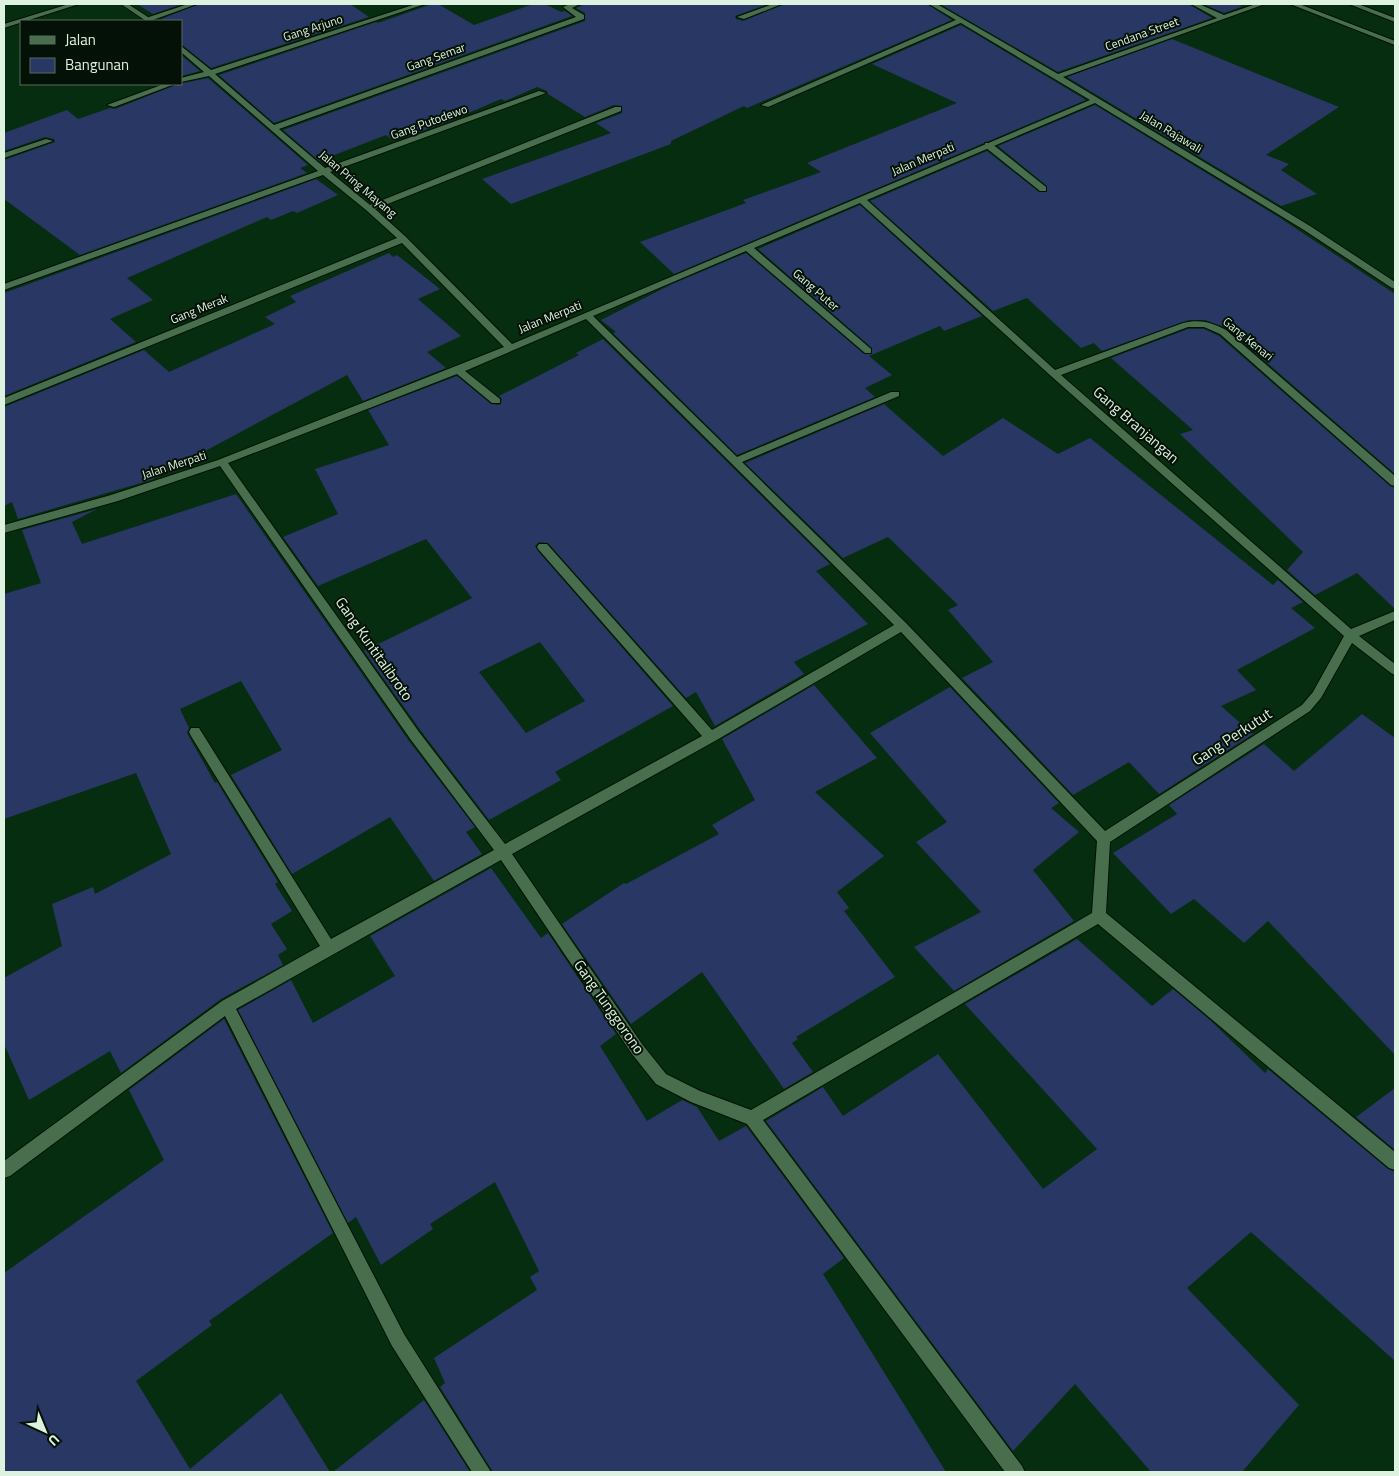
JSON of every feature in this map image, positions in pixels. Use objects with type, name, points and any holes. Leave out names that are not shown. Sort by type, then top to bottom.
[{"type":"street","points":[[24,20],[76,4]]},
{"type":"street","points":[[124,4],[149,20],[194,4]]},
{"type":"street","name":"Gang Arjuno","points":[[182,80],[211,73],[422,4]]},
{"type":"street","name":"Gang Semar","points":[[273,128],[581,17],[568,8],[576,4]]},
{"type":"street","points":[[741,17],[779,4]]},
{"type":"street","name":"Jalan Rajawali","points":[[932,4],[1096,100],[1307,228],[1395,286]]},
{"type":"street","points":[[1194,4],[1222,17]]},
{"type":"street","name":"Cendana Street","points":[[1057,77],[1262,4]]},
{"type":"street","points":[[1293,4],[1395,43]]},
{"type":"street","points":[[1352,4],[1395,20]]},
{"type":"street","points":[[4,26],[20,21]]},
{"type":"street","points":[[765,104],[961,22]]},
{"type":"street","name":"Jalan Pring Mayang","points":[[182,49],[324,172],[369,208],[403,239],[510,347]]},
{"type":"street","points":[[111,104],[168,85]]},
{"type":"street","name":"Gang Putodewo","points":[[4,287],[542,93]]},
{"type":"street","name":"Jalan Merpati","points":[[4,529],[114,498],[222,462],[458,370],[1096,100]]},
{"type":"street","points":[[369,208],[618,109]]},
{"type":"street","points":[[4,156],[49,141]]},
{"type":"street","points":[[988,145],[1042,189]]},
{"type":"street","name":"Gang Branjangan","points":[[861,199],[1054,374],[1350,635],[1395,670]]},
{"type":"street","name":"Gang Merak","points":[[4,402],[403,239]]},
{"type":"street","name":"Gang Puter","points":[[748,248],[868,352]]},
{"type":"street","points":[[587,315],[902,626],[1104,839],[1099,916]]},
{"type":"street","name":"Gang Kenari","points":[[1054,374],[1186,325],[1199,322],[1208,324],[1223,332],[1395,482]]},
{"type":"street","points":[[458,370],[496,401]]},
{"type":"street","points":[[736,461],[895,394]]},
{"type":"street","name":"Gang Kuntitalibroto","points":[[222,462],[415,736],[503,852]]},
{"type":"street","points":[[544,547],[711,737]]},
{"type":"street","points":[[1350,635],[1395,616]]},
{"type":"street","points":[[4,1170],[227,1006],[711,737],[902,626]]},
{"type":"street","name":"Gang Perkutut","points":[[1104,839],[1306,708],[1317,695],[1350,635]]},
{"type":"street","points":[[196,732],[329,948]]},
{"type":"street","name":"Gang Tunggorono","points":[[503,852],[637,1049],[661,1080],[696,1097],[752,1118]]},
{"type":"street","points":[[1016,1472],[752,1118],[1099,916]]},
{"type":"street","points":[[1099,916],[1395,1162]]},
{"type":"street","points":[[227,1006],[398,1340],[482,1472]]},
{"type":"building","points":[[137,4],[183,4],[153,14]]},
{"type":"building","points":[[199,4],[350,4],[369,17],[211,68],[182,45],[182,20],[161,19]]},
{"type":"building","points":[[432,4],[438,4],[474,25],[533,4],[545,4],[561,12],[565,11],[572,16],[274,123],[219,75],[376,22],[378,23]]},
{"type":"building","points":[[585,4],[768,4],[735,16],[736,19],[743,21],[784,4],[927,4],[952,20],[747,108],[744,106],[671,141],[671,144],[511,204],[482,179],[611,133],[596,123],[622,113],[622,106],[614,105],[585,117],[548,94],[547,91],[537,87],[505,101],[501,99],[450,121],[394,141],[386,135],[319,161],[283,130],[585,21],[585,13],[576,8]]},
{"type":"building","points":[[940,4],[1189,4],[1212,18],[1058,72]]},
{"type":"building","points":[[1203,4],[1240,4],[1241,7],[1224,13]]},
{"type":"building","points":[[961,25],[1086,100],[674,274],[640,242],[746,203],[743,200],[821,172],[807,163],[957,103],[872,64]]},
{"type":"building","points":[[1172,39],[1339,107],[1266,155],[1289,164],[1281,170],[1317,194],[1281,206],[1067,77]]},
{"type":"building","points":[[182,56],[200,71],[182,76]]},
{"type":"building","points":[[208,78],[308,165],[300,168],[307,173],[80,255],[4,199],[4,160],[55,142],[54,139],[45,137],[4,151],[4,133],[67,110],[78,119],[110,108],[115,109],[175,85],[182,85],[182,83]]},
{"type":"building","points":[[1095,105],[1277,216],[1395,294],[1395,474],[1227,328],[1205,320],[1189,320],[1102,351],[1094,343],[1081,348],[1027,298],[993,311],[870,201],[987,151],[1039,192],[1047,192],[1047,186],[998,146]]},
{"type":"building","points":[[316,179],[338,195],[297,213],[293,211],[271,220],[267,217],[127,278],[153,300],[110,319],[136,342],[4,396],[4,293]]},
{"type":"building","points":[[860,205],[982,316],[944,331],[940,326],[869,356],[892,375],[865,388],[875,397],[737,455],[613,333],[616,332],[601,320],[672,284],[746,253],[864,354],[872,354],[872,348],[758,249]]},
{"type":"building","points":[[389,253],[393,257],[397,255],[440,289],[418,299],[461,336],[427,352],[446,368],[363,401],[347,375],[151,480],[18,519],[12,502],[4,506],[4,407],[144,350],[169,372],[275,324],[265,317],[296,302],[290,296]]},
{"type":"building","points":[[1188,329],[1204,329],[1219,336],[1390,486],[1395,488],[1395,609],[1357,573],[1315,595],[1287,570],[1303,552],[1180,434],[1193,430],[1111,358]]},
{"type":"building","points":[[603,339],[830,564],[816,571],[868,624],[794,662],[804,674],[715,726],[696,692],[686,698],[548,543],[539,542],[535,546],[538,551],[673,706],[555,772],[561,780],[489,820],[421,731],[364,651],[472,598],[426,539],[318,586],[283,537],[338,514],[315,469],[389,445],[368,410],[457,376],[491,404],[500,405],[502,399],[499,396],[579,355],[576,353]],"holes":[[[540,642],[585,701],[526,733],[479,672]]]},
{"type":"building","points":[[884,404],[943,456],[1003,418],[1058,454],[1090,438],[1273,585],[1278,580],[1303,602],[1291,608],[1315,628],[1237,670],[1256,690],[1221,706],[1253,734],[1159,794],[1129,762],[1073,795],[962,678],[993,662],[948,610],[958,605],[888,537],[843,558],[745,463]]},
{"type":"building","points":[[236,494],[409,741],[475,827],[466,832],[482,854],[434,881],[390,817],[292,874],[231,775],[282,750],[241,681],[180,709],[189,728],[187,733],[215,783],[217,782],[278,882],[275,884],[292,911],[271,924],[287,949],[278,955],[283,965],[221,999],[121,1073],[110,1051],[29,1100],[4,1044],[4,978],[62,946],[52,904],[93,887],[95,894],[171,854],[136,773],[4,819],[4,594],[41,583],[22,530],[97,509],[72,522],[82,544]]},
{"type":"building","points":[[814,685],[877,758],[815,792],[884,856],[837,892],[849,908],[844,911],[895,977],[796,1037],[798,1039],[792,1043],[813,1072],[784,1089],[702,972],[631,1024],[562,924],[624,883],[626,884],[719,834],[712,825],[755,800],[722,739]]},
{"type":"building","points":[[950,687],[1059,803],[1051,808],[1079,832],[1033,870],[1074,921],[954,991],[914,947],[981,912],[916,842],[947,822],[870,733]]},
{"type":"building","points":[[1362,714],[1395,738],[1395,1055],[1268,921],[1244,943],[1194,899],[1171,914],[1113,853],[1177,814],[1169,805],[1264,744],[1294,771]]},
{"type":"building","points":[[491,868],[541,938],[548,933],[616,1034],[600,1046],[647,1121],[682,1100],[697,1107],[719,1141],[746,1126],[844,1258],[823,1274],[946,1472],[493,1472],[440,1387],[445,1383],[434,1358],[537,1290],[530,1277],[539,1271],[495,1182],[430,1224],[433,1229],[381,1265],[356,1217],[348,1223],[238,1010],[291,980],[313,1023],[395,976],[370,936]]},
{"type":"building","points":[[1077,939],[1152,1006],[1173,989],[1210,1020],[1265,1073],[1268,1069],[1388,1169],[1395,1172],[1395,1361],[1251,1232],[1187,1288],[1299,1405],[1242,1472],[1151,1472],[1075,1384],[1013,1451],[766,1121],[823,1087],[843,1116],[938,1054],[1043,1189],[1097,1149],[965,1004]]},
{"type":"building","points":[[224,1019],[333,1233],[209,1321],[212,1325],[136,1381],[190,1469],[281,1393],[330,1472],[4,1472],[4,1273],[164,1160],[129,1090]]},
{"type":"building","points":[[1395,1088],[1395,1150],[1356,1117]]},
{"type":"building","points":[[424,1400],[470,1472],[333,1472]]}]
